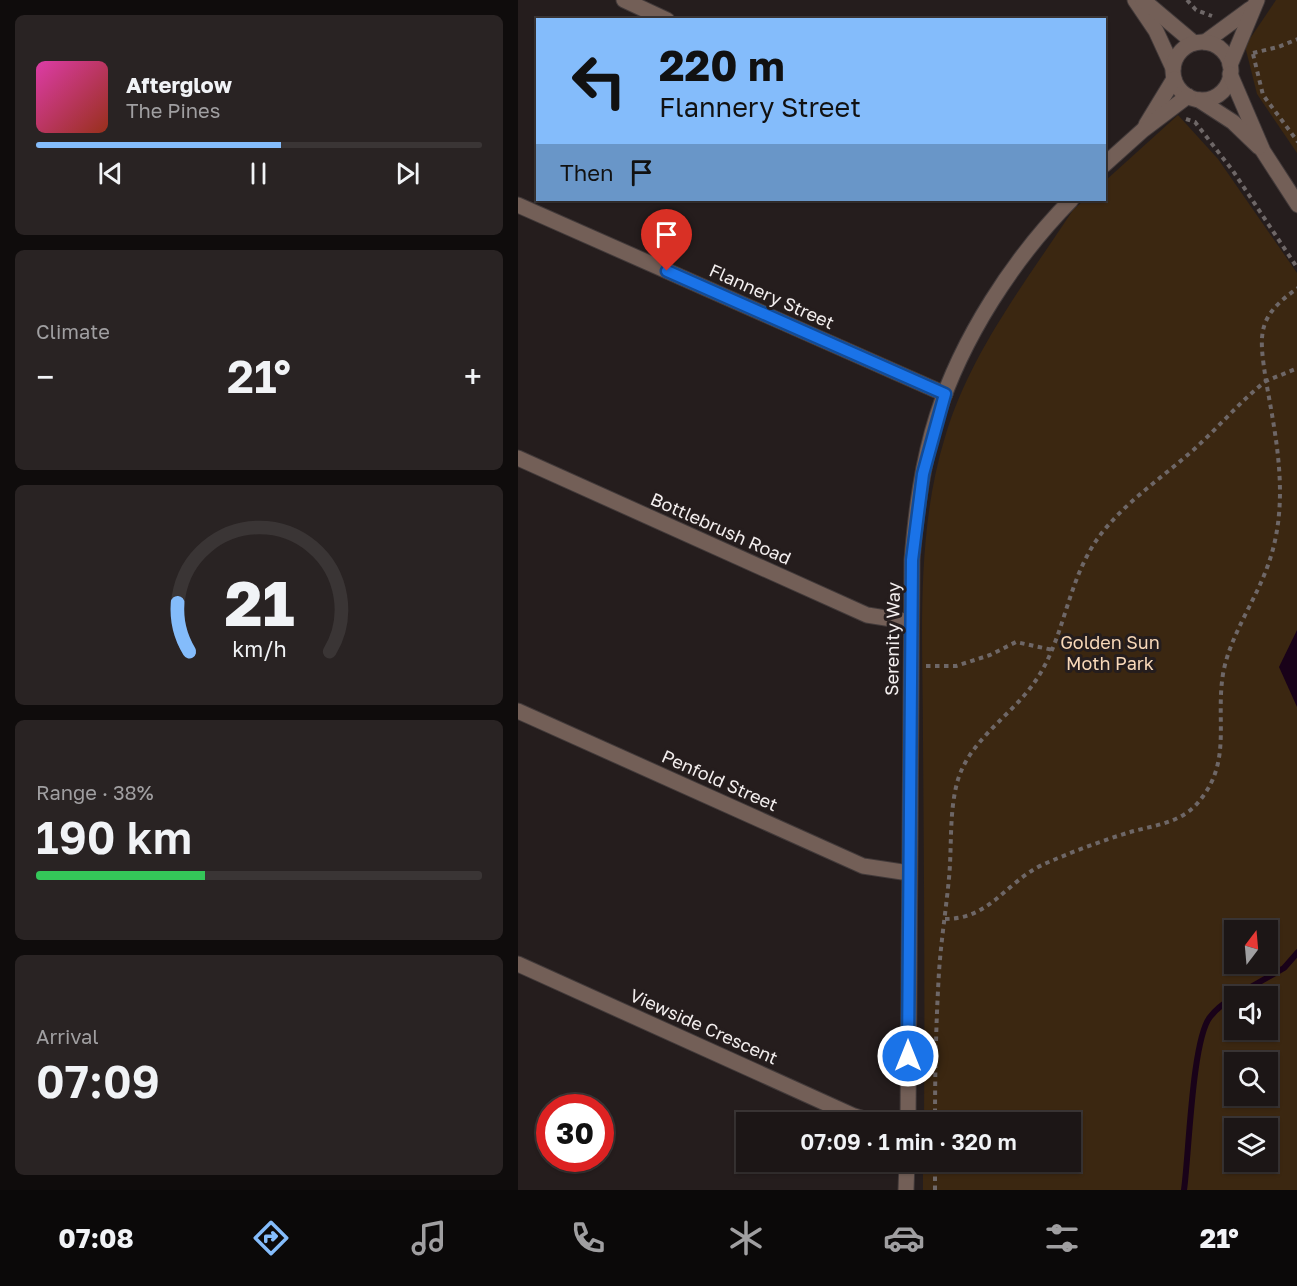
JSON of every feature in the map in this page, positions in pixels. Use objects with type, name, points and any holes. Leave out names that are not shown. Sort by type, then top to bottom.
[{"type":"street","points":[[624,0],[663,18]]},
{"type":"street","points":[[1135,0],[1156,31],[1173,73],[1193,98],[1233,122],[1263,151]]},
{"type":"street","points":[[1144,0],[1199,43],[1221,50],[1263,151],[1298,205]]},
{"type":"street","points":[[1143,130],[1173,73],[1180,52],[1199,43],[1254,3]]},
{"type":"street","points":[[1106,163],[1143,130],[1173,110],[1193,98],[1208,99],[1223,90],[1238,39],[1254,3]]},
{"type":"street","name":"Serenity Way","points":[[908,1112],[911,622],[916,518],[930,442],[945,394],[963,354],[1006,281],[1065,201]]},
{"type":"street","name":"Flannery Street","points":[[518,205],[945,394]]},
{"type":"street","name":"Bottlebrush Road","points":[[518,458],[867,615],[879,619],[911,622]]},
{"type":"street","name":"Penfold Street","points":[[518,711],[863,866],[910,873]]},
{"type":"street","name":"Viewside Crescent","points":[[518,964],[845,1112]]},
{"type":"street","points":[[906,1190],[907,1172]]},
{"type":"path","points":[[1187,0],[1196,10]]},
{"type":"path","points":[[1238,39],[1251,48],[1263,95],[1298,142]]},
{"type":"path","points":[[1253,53],[1298,39]]},
{"type":"path","points":[[1173,110],[1194,122],[1233,171],[1298,269]]},
{"type":"path","points":[[945,919],[962,919],[975,914],[1040,866],[1097,843],[1184,815],[1204,795],[1214,778],[1222,742],[1221,694],[1224,672],[1230,649],[1268,565],[1280,512],[1281,474],[1262,352],[1265,322],[1274,305],[1298,288]]},
{"type":"path","points":[[935,1112],[939,974],[954,798],[962,770],[987,734],[1032,686],[1053,650],[1086,557],[1099,538],[1122,512],[1203,441],[1247,396],[1266,381],[1298,368]]},
{"type":"path","points":[[911,666],[956,666],[990,656],[1016,642],[1053,650]]},
{"type":"path","points":[[935,1172],[935,1190]]},
{"type":"green space","points":[[1276,0],[1297,0],[1297,153],[1257,94],[1245,46]]},
{"type":"green space","name":"Golden Sun Moth Park","points":[[1178,115],[1218,159],[1297,273],[1297,1190],[923,1190],[923,1172],[1081,1172],[1081,1112],[924,1112],[922,626],[929,512],[935,474],[956,406],[984,348],[1073,210],[1083,201],[1106,201],[1106,180]]},
{"type":"shaded area","points":[[1297,630],[1298,707],[1279,667]]},
{"type":"waterway","points":[[1252,986],[1284,968],[1298,952]]},
{"type":"waterway","points":[[1184,1190],[1199,1049],[1210,1017],[1224,1004]]},
{"type":"route","points":[[667,271],[945,394],[936,417],[923,474],[912,560],[908,1056]]}]
